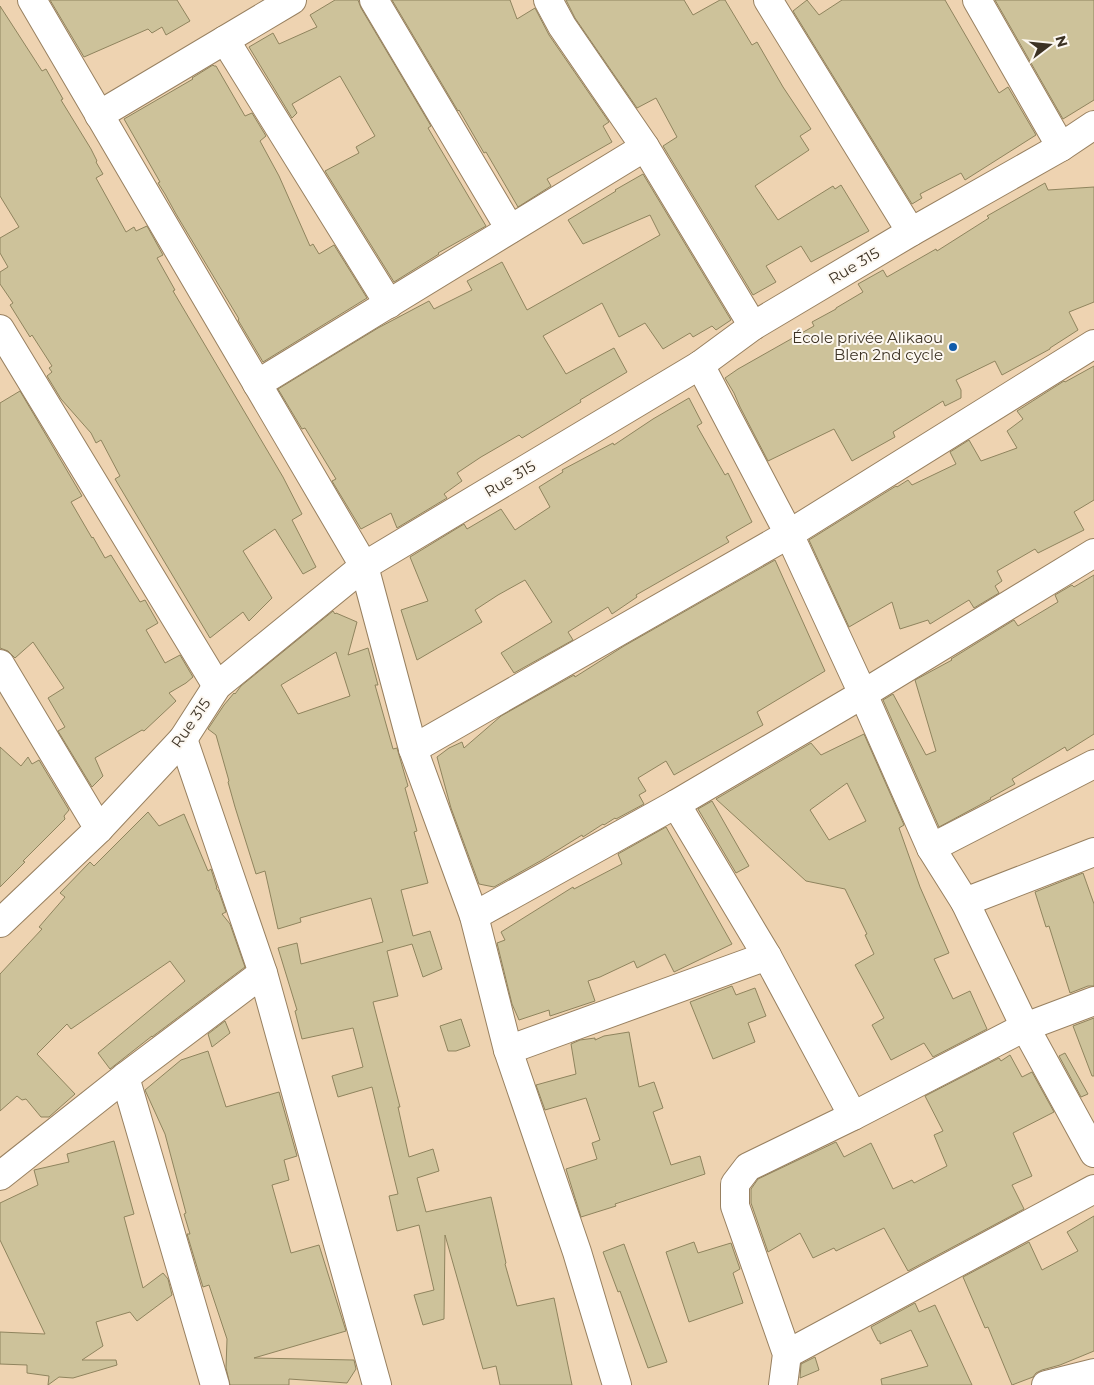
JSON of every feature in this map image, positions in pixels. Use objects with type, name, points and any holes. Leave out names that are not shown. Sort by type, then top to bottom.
[{"type":"street","points":[[32,0],[364,566],[413,749],[474,916],[508,1050],[577,1252],[617,1385]]},
{"type":"street","points":[[99,115],[292,0]]},
{"type":"street","points":[[374,0],[510,229]]},
{"type":"street","points":[[548,0],[562,26],[644,147],[753,326]]},
{"type":"street","points":[[768,0],[911,232]]},
{"type":"street","points":[[977,0],[1062,147]]},
{"type":"street","points":[[225,40],[389,304]]},
{"type":"street","name":"Rue 315","points":[[0,923],[99,829],[183,738],[217,686],[364,566],[700,364],[753,326],[911,232],[1062,147],[1094,125]]},
{"type":"street","points":[[258,384],[644,147]]},
{"type":"street","points":[[0,329],[217,686]]},
{"type":"street","points":[[413,749],[789,534],[1094,344]]},
{"type":"street","points":[[700,364],[789,534],[931,848],[964,902],[1024,1027],[1094,1153]]},
{"type":"street","points":[[474,916],[676,804],[863,694],[1094,553]]},
{"type":"street","points":[[0,664],[99,829]]},
{"type":"street","points":[[183,738],[262,973],[377,1385]]},
{"type":"street","points":[[931,848],[1094,764]]},
{"type":"street","points":[[676,804],[767,956],[853,1116]]},
{"type":"street","points":[[964,902],[1094,852]]},
{"type":"street","points":[[508,1050],[767,956]]},
{"type":"street","points":[[0,1176],[125,1077],[262,973]]},
{"type":"street","points":[[783,1385],[787,1354],[735,1206],[735,1184],[748,1167],[853,1116],[1024,1027],[1094,1001]]},
{"type":"street","points":[[125,1077],[216,1385]]},
{"type":"street","points":[[787,1354],[1094,1189]]},
{"type":"street","points":[[1046,1385],[1094,1373]]},
{"type":"building","points":[[50,0],[177,0],[190,21],[166,35],[162,27],[152,33],[148,29],[84,57]]},
{"type":"building","points":[[335,0],[358,0],[431,126],[428,128],[486,226],[438,253],[394,282],[325,171],[359,153],[356,147],[375,136],[340,76],[292,104],[297,113],[292,118],[249,47],[273,33],[279,44],[317,27],[310,15]]},
{"type":"building","points":[[392,0],[510,0],[517,19],[535,8],[549,35],[609,122],[603,126],[612,142],[547,179],[551,186],[518,207]]},
{"type":"building","points":[[566,0],[684,0],[693,15],[720,0],[725,0],[752,45],[757,42],[783,87],[811,129],[800,136],[809,150],[755,186],[778,220],[833,186],[835,189],[841,185],[869,231],[811,262],[801,246],[766,266],[776,282],[753,295],[663,146],[677,137],[656,98],[637,108],[575,18]]},
{"type":"building","points":[[807,0],[819,15],[842,0],[945,0],[999,93],[1008,87],[1036,135],[965,180],[961,173],[920,194],[922,198],[912,204],[793,11]]},
{"type":"building","points":[[995,0],[1094,0],[1094,100],[1063,119]]},
{"type":"building","points":[[0,6],[42,71],[46,69],[63,99],[61,100],[91,149],[103,174],[96,178],[126,232],[134,227],[136,231],[147,226],[163,255],[157,258],[175,290],[173,291],[283,477],[302,514],[292,520],[316,567],[303,574],[275,529],[243,551],[272,598],[249,621],[243,612],[210,638],[115,479],[120,476],[101,440],[96,443],[91,433],[61,399],[47,376],[52,372],[49,368],[52,366],[32,335],[30,337],[10,305],[13,303],[0,284],[0,272],[8,267],[0,253],[0,238],[19,227],[0,196]]},
{"type":"building","points":[[213,65],[216,66],[245,116],[252,113],[266,136],[260,141],[279,176],[310,246],[313,244],[319,254],[334,245],[367,298],[263,362],[158,183],[160,182],[124,119],[193,79]]},
{"type":"building","points":[[643,174],[731,320],[716,330],[712,326],[693,337],[690,333],[663,349],[645,323],[619,337],[602,303],[543,336],[566,374],[614,348],[627,372],[522,438],[519,435],[457,473],[462,481],[444,494],[447,498],[397,528],[391,513],[361,529],[332,481],[336,479],[305,428],[302,429],[278,389],[378,328],[429,301],[434,309],[472,290],[467,281],[502,262],[527,310],[660,235],[650,215],[583,244],[568,220]]},
{"type":"building","points":[[1045,183],[1048,190],[1094,187],[1094,302],[1069,312],[1078,330],[1050,349],[1002,375],[995,361],[956,380],[961,390],[961,398],[945,406],[943,401],[893,432],[895,437],[852,461],[834,429],[768,461],[725,378],[814,326],[812,322],[863,292],[858,284],[883,270],[887,277],[936,249],[937,251],[989,218],[987,216]]},
{"type":"building","points":[[1094,366],[1094,500],[1074,512],[1084,530],[1038,553],[1035,549],[997,571],[1002,581],[995,586],[999,593],[974,608],[969,600],[930,624],[928,620],[900,629],[892,602],[849,627],[809,540],[896,486],[908,480],[912,485],[956,464],[950,452],[969,440],[981,461],[1017,448],[1007,431],[1023,419],[1017,411],[1064,381]]},
{"type":"building","points":[[20,391],[82,496],[71,502],[92,538],[105,558],[111,555],[140,602],[145,600],[158,623],[146,630],[165,663],[180,655],[193,677],[169,693],[176,701],[144,731],[142,730],[95,758],[103,776],[92,787],[58,731],[65,727],[48,698],[64,688],[33,642],[15,658],[8,651],[0,648],[0,403]]},
{"type":"building","points":[[689,398],[702,423],[697,426],[725,475],[728,473],[752,522],[726,537],[729,542],[636,595],[637,597],[612,614],[608,607],[568,632],[573,640],[514,673],[501,653],[552,622],[525,580],[475,610],[482,622],[417,660],[401,610],[428,601],[410,557],[464,524],[467,529],[501,509],[515,530],[550,507],[539,487],[563,472],[562,470],[613,443],[614,445]]},
{"type":"building","points":[[775,560],[825,671],[757,712],[763,725],[674,775],[666,761],[638,778],[646,791],[639,795],[644,804],[603,824],[583,837],[582,835],[494,887],[479,884],[451,808],[437,757],[449,748],[462,742],[464,748],[501,716],[574,675],[575,677],[624,646]]},
{"type":"building","points":[[1094,575],[1094,734],[1067,751],[1065,747],[1012,779],[1015,784],[939,827],[883,700],[893,694],[926,755],[936,751],[915,680],[952,660],[1014,620],[1018,626],[1058,602],[1055,595],[1072,585],[1074,587]]},
{"type":"building","points":[[333,611],[335,614],[357,622],[348,655],[368,648],[378,685],[375,685],[393,749],[397,748],[408,786],[405,788],[417,831],[414,832],[428,883],[401,890],[413,936],[430,931],[442,969],[423,977],[412,944],[387,951],[398,996],[373,1002],[400,1107],[398,1107],[409,1157],[433,1149],[439,1171],[417,1178],[426,1212],[491,1197],[505,1264],[517,1306],[554,1298],[572,1385],[500,1385],[496,1366],[483,1369],[445,1235],[444,1319],[423,1325],[414,1295],[434,1290],[419,1225],[397,1231],[389,1196],[398,1194],[372,1087],[338,1097],[332,1076],[363,1067],[353,1028],[302,1039],[295,1011],[297,1010],[278,948],[297,943],[301,964],[383,942],[371,898],[300,918],[301,922],[278,929],[265,871],[256,874],[235,807],[216,735],[208,729],[224,705],[241,686]],"holes":[[[336,652],[350,696],[298,714],[281,685]]]},
{"type":"building","points":[[864,734],[904,825],[899,828],[920,887],[949,953],[934,959],[953,999],[970,991],[987,1029],[933,1057],[924,1043],[891,1060],[872,1025],[884,1018],[855,965],[874,954],[865,935],[867,934],[845,889],[806,881],[716,799],[811,743],[821,755]],"holes":[[[847,783],[866,821],[829,840],[810,810]]]},
{"type":"building","points":[[0,747],[21,766],[28,757],[32,764],[39,760],[69,810],[64,816],[65,819],[0,887]]},
{"type":"building","points":[[712,801],[749,866],[736,873],[698,809]]},
{"type":"building","points":[[148,812],[159,826],[184,814],[208,871],[211,869],[216,888],[226,912],[222,914],[230,924],[245,967],[110,1069],[98,1053],[185,981],[170,961],[71,1029],[67,1024],[37,1054],[75,1094],[49,1117],[41,1117],[26,1099],[22,1100],[17,1096],[0,1111],[0,974],[42,929],[39,927],[65,897],[60,893],[90,862],[94,866]]},
{"type":"building","points":[[666,827],[732,944],[674,972],[665,954],[637,968],[634,961],[588,981],[595,1001],[550,1016],[549,1010],[519,1020],[512,1004],[497,943],[505,940],[501,932],[573,887],[574,889],[622,864],[618,854]]},
{"type":"building","points":[[1083,873],[1094,904],[1094,986],[1088,986],[1070,993],[1049,926],[1046,927],[1035,892]]},
{"type":"building","points":[[732,986],[736,995],[755,988],[766,1016],[748,1023],[755,1042],[713,1059],[690,1002]]},
{"type":"building","points":[[1094,1018],[1094,1076],[1092,1076],[1073,1026]]},
{"type":"building","points":[[461,1019],[470,1046],[456,1051],[448,1051],[440,1026]]},
{"type":"building","points":[[225,1021],[230,1033],[212,1047],[208,1034]]},
{"type":"building","points":[[629,1032],[639,1087],[654,1082],[663,1108],[653,1112],[671,1165],[700,1156],[705,1174],[581,1217],[566,1169],[597,1159],[592,1143],[600,1140],[586,1098],[545,1110],[536,1085],[576,1074],[571,1044],[580,1040],[595,1038],[595,1040],[604,1036]]},
{"type":"building","points":[[208,1051],[226,1107],[279,1092],[297,1156],[284,1160],[289,1180],[272,1185],[291,1253],[319,1245],[346,1331],[254,1358],[354,1360],[356,1369],[347,1383],[289,1379],[289,1385],[230,1385],[226,1368],[227,1339],[209,1285],[203,1287],[187,1234],[190,1234],[184,1214],[186,1213],[165,1134],[145,1090],[181,1060]]},
{"type":"building","points":[[1065,1053],[1088,1094],[1081,1097],[1059,1056]]},
{"type":"building","points":[[1010,1055],[1022,1077],[1032,1072],[1054,1112],[1013,1133],[1032,1176],[1012,1185],[1024,1209],[908,1271],[884,1228],[836,1251],[834,1248],[813,1258],[800,1233],[768,1252],[751,1203],[751,1189],[758,1179],[836,1142],[844,1157],[871,1143],[893,1189],[912,1180],[914,1183],[947,1166],[934,1135],[943,1131],[925,1096],[999,1058],[1001,1061]]},
{"type":"building","points":[[114,1141],[134,1214],[124,1217],[143,1288],[163,1273],[168,1279],[172,1295],[137,1321],[130,1312],[96,1322],[103,1346],[82,1360],[116,1360],[117,1365],[73,1378],[59,1377],[48,1385],[49,1376],[27,1373],[27,1365],[0,1364],[0,1332],[45,1334],[0,1240],[0,1203],[38,1185],[34,1170],[69,1162],[67,1154]]},
{"type":"building","points":[[1094,1216],[1094,1351],[1042,1370],[1033,1377],[1012,1385],[988,1327],[985,1328],[963,1277],[1029,1242],[1042,1270],[1078,1251],[1067,1232]]},
{"type":"building","points":[[694,1242],[698,1253],[731,1243],[740,1269],[733,1273],[743,1303],[689,1322],[666,1252]]},
{"type":"building","points":[[624,1244],[667,1362],[648,1368],[620,1291],[618,1292],[603,1252]]},
{"type":"building","points":[[915,1303],[919,1312],[935,1305],[972,1385],[882,1385],[881,1379],[928,1366],[911,1330],[880,1344],[871,1327]]},
{"type":"building","points":[[815,1357],[819,1370],[800,1378],[801,1364]]},
{"type":"place","name":"École privée Alikaou Blen 2nd cycle","points":[[953,347]]}]
